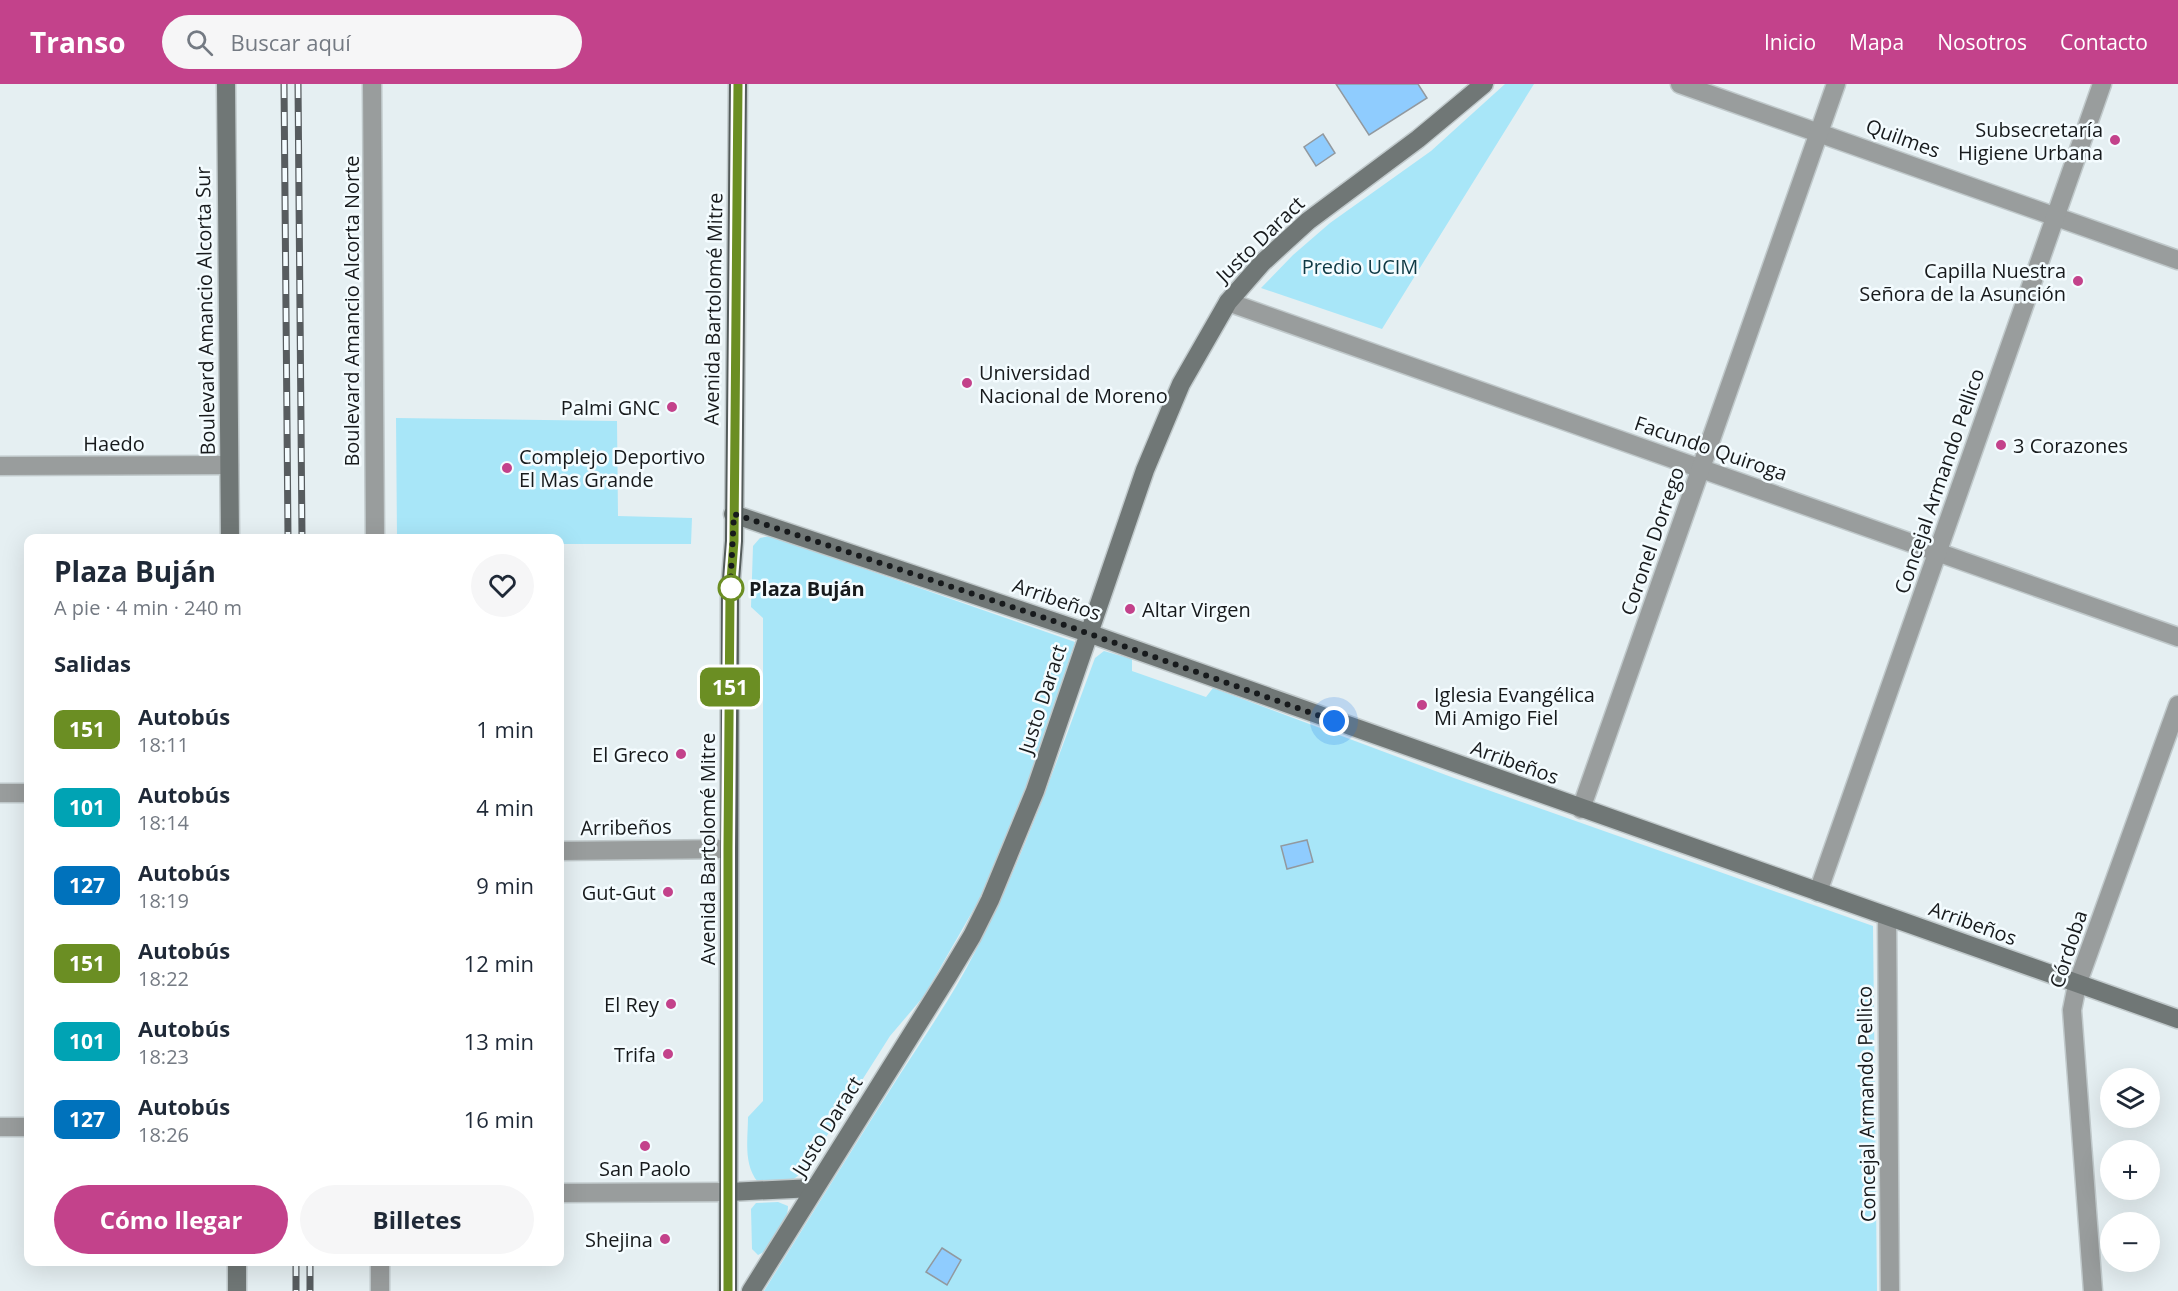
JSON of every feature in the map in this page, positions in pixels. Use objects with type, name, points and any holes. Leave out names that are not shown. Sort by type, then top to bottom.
[{"type":"main road","name":"Avenida Bartolomé Mitre","points":[[728,1291],[730,593],[734,514],[738,84]]},
{"type":"street","name":"Boulevard Amancio Alcorta Sur","points":[[226,84],[230,534]]},
{"type":"street","name":"Boulevard Amancio Alcorta Norte","points":[[372,84],[375,534]]},
{"type":"street","name":"Justo Daract","points":[[752,1291],[948,976],[990,900],[1035,791],[1145,470],[1181,384],[1228,302],[1262,263],[1308,221],[1418,139],[1484,84]]},
{"type":"street","name":"Quilmes","points":[[1680,84],[2178,260]]},
{"type":"street","name":"Coronel Dorrego","points":[[1581,809],[1836,84]]},
{"type":"street","name":"Concejal Armando Pellico","points":[[1818,892],[2102,84]]},
{"type":"street","name":"Facundo Quiroga","points":[[1228,302],[2178,638]]},
{"type":"street","name":"Haedo","points":[[0,466],[229,465]]},
{"type":"street","name":"Arribeños","points":[[734,514],[1088,633],[2178,1019]]},
{"type":"street","name":"Córdoba","points":[[2093,1291],[2072,1010],[2077,985],[2178,705]]},
{"type":"street","points":[[0,793],[24,793]]},
{"type":"street","name":"Arribeños","points":[[564,851],[728,849]]},
{"type":"street","name":"Concejal Armando Pellico","points":[[1887,916],[1890,1291]]},
{"type":"street","points":[[0,1127],[24,1127]]},
{"type":"street","points":[[564,1193],[729,1192],[814,1188]]},
{"type":"street","points":[[237,1266],[237,1291]]},
{"type":"street","points":[[380,1266],[380,1291]]},
{"type":"green space","name":"Predio UCIM","points":[[1505,84],[1534,84],[1382,329],[1261,288],[1293,255],[1330,223],[1431,151]]},
{"type":"green space","name":"Complejo Deportivo El Mas Grande","points":[[396,418],[617,421],[618,516],[692,518],[691,544],[564,544],[564,534],[397,534]]},
{"type":"green space","name":"Plaza Buján","points":[[770,536],[1075,642],[1030,779],[979,900],[924,996],[890,1036],[803,1171],[787,1181],[758,1182],[750,1167],[747,1142],[748,1117],[763,1101],[763,618],[751,607],[753,546],[760,538]]},
{"type":"green space","points":[[1104,651],[1132,659],[1132,671],[1206,697],[1213,688],[1454,778],[1873,926],[1877,1291],[764,1291],[966,969],[1025,844],[1095,658]]},
{"type":"green space","points":[[778,1202],[788,1206],[786,1220],[775,1241],[758,1255],[752,1249],[751,1209],[756,1203]]},
{"type":"building","points":[[1336,84],[1418,84],[1427,98],[1369,135]]},
{"type":"building","points":[[1323,134],[1335,153],[1316,166],[1304,147]]},
{"type":"building","points":[[1307,840],[1313,862],[1287,869],[1281,846]]},
{"type":"building","points":[[942,1248],[961,1260],[947,1285],[926,1272]]},
{"type":"railway","points":[[284,84],[288,534]]},
{"type":"railway","points":[[298,84],[302,534]]},
{"type":"railway","points":[[296,1266],[296,1291]]},
{"type":"railway","points":[[310,1266],[310,1291]]},
{"type":"bus line","name":"151","points":[[728,1291],[729,709],[730,593],[734,541],[738,84]]},
{"type":"place","name":"Subsecretaría Higiene Urbana","points":[[2115,140]]},
{"type":"place","name":"Capilla Nuestra Señora de la Asunción","points":[[2078,281]]},
{"type":"place","name":"Universidad Nacional de Moreno","points":[[967,383]]},
{"type":"place","name":"Palmi GNC","points":[[672,407]]},
{"type":"place","name":"3 Corazones","points":[[2001,445]]},
{"type":"place","name":"Complejo Deportivo El Mas Grande","points":[[507,468]]},
{"type":"place","name":"Plaza Buján","points":[[731,588]]},
{"type":"place","name":"Altar Virgen","points":[[1130,609]]},
{"type":"place","name":"Iglesia Evangélica Mi Amigo Fiel","points":[[1422,705]]},
{"type":"place","name":"El Greco","points":[[681,754]]},
{"type":"place","name":"Gut-Gut","points":[[668,892]]},
{"type":"place","name":"El Rey","points":[[671,1004]]},
{"type":"place","name":"Trifa","points":[[668,1054]]},
{"type":"place","name":"San Paolo","points":[[645,1146]]},
{"type":"place","name":"Shejina","points":[[665,1239]]},
{"type":"route","points":[[731,588],[730,593],[734,514],[1045,618],[1334,721]]}]
